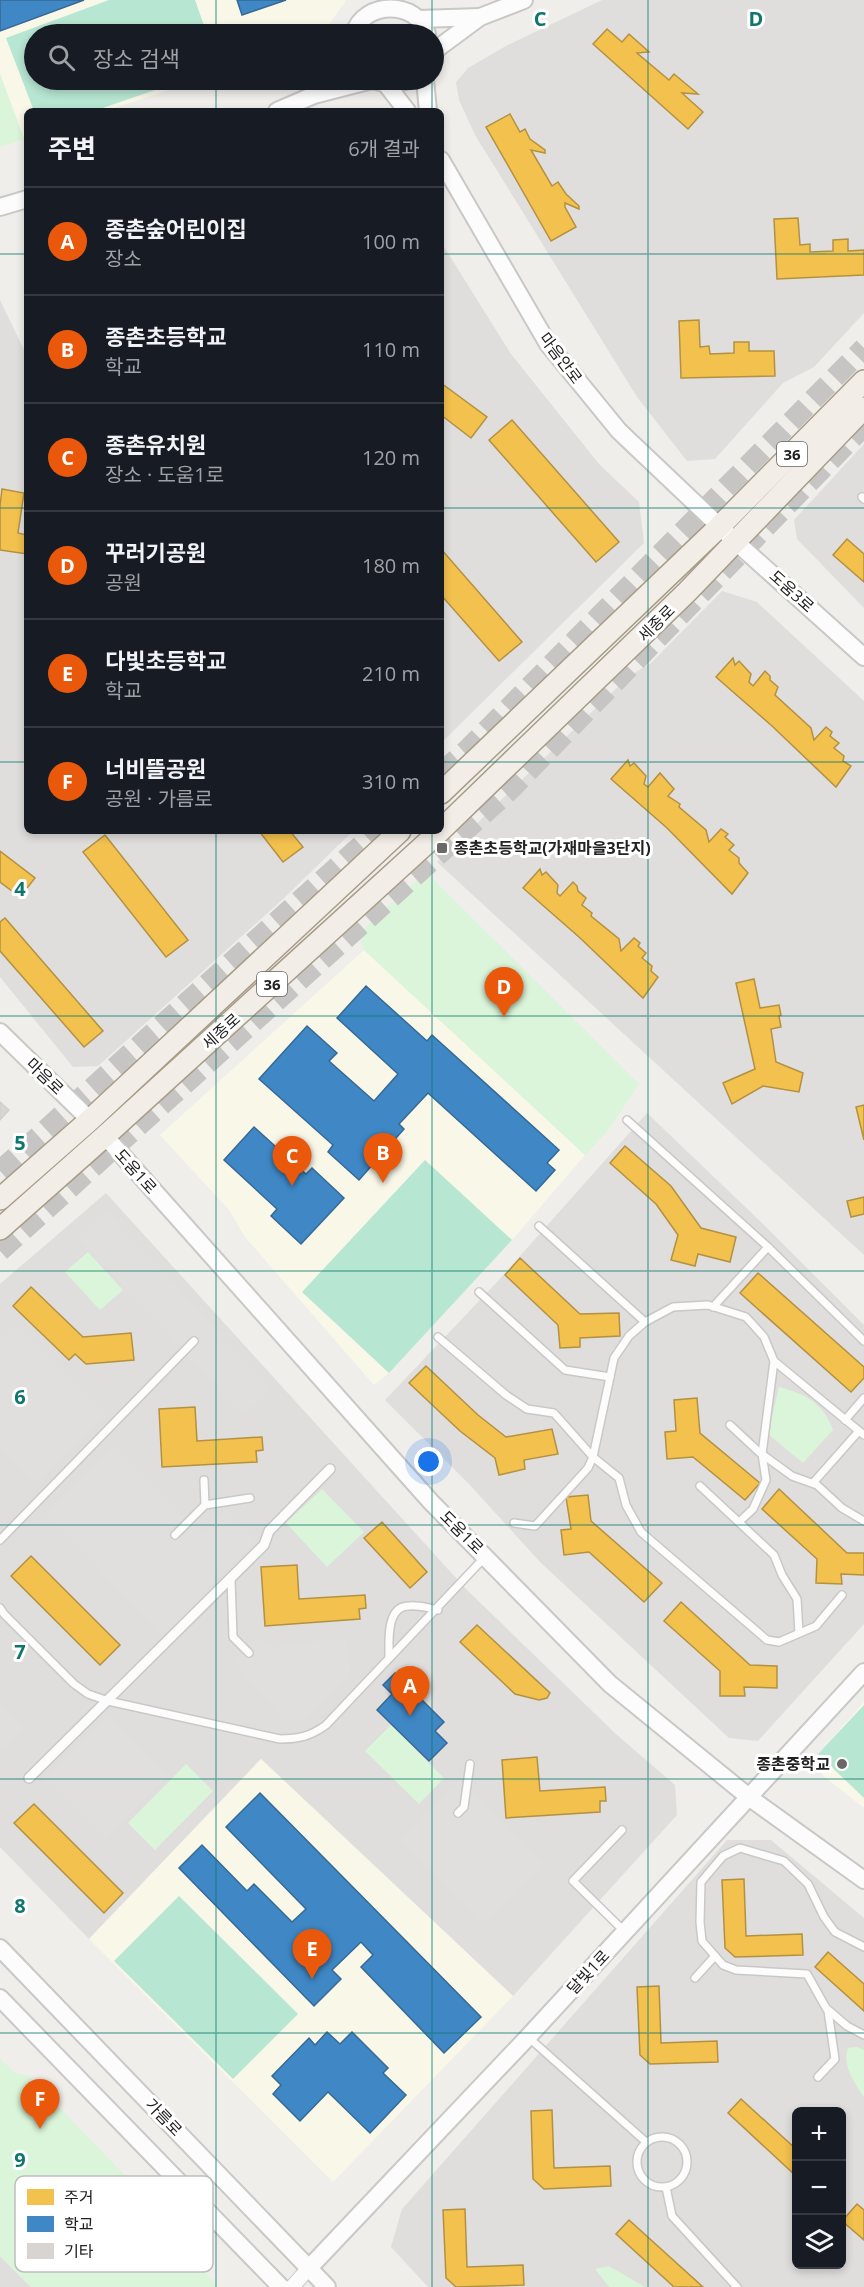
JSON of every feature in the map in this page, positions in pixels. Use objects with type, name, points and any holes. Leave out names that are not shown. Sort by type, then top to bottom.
[{"type":"main road","name":"세종로","points":[[444,790],[719,526],[864,381]]},
{"type":"main road","name":"세종로","points":[[444,826],[607,672],[864,408]]},
{"type":"main road","name":"세종로","points":[[0,1199],[90,1120],[397,834]]},
{"type":"main road","name":"세종로","points":[[0,1229],[436,834]]},
{"type":"street","points":[[364,0],[364,18]]},
{"type":"street","points":[[444,44],[480,17],[524,0]]},
{"type":"street","points":[[360,24],[364,18],[378,9],[393,4],[418,19],[421,24]]},
{"type":"street","points":[[418,19],[480,17]]},
{"type":"street","points":[[314,95],[318,90]]},
{"type":"street","points":[[284,108],[314,95],[336,90]]},
{"type":"street","points":[[386,90],[404,108]]},
{"type":"street","points":[[426,90],[428,108]]},
{"type":"street","name":"마음안로","points":[[444,164],[548,344],[619,431],[719,526]]},
{"type":"street","points":[[0,207],[24,200]]},
{"type":"street","name":"도움3로","points":[[719,526],[864,657]]},
{"type":"street","name":"마음로","points":[[0,1032],[90,1120]]},
{"type":"street","name":"도움1로","points":[[105,1136],[431,1502],[610,1684],[750,1798],[864,1880]]},
{"type":"street","points":[[29,1778],[231,1579],[264,1545],[268,1531],[330,1469]]},
{"type":"street","name":"달빛1로","points":[[309,2268],[528,2037],[864,1672]]},
{"type":"street","name":"가름로","points":[[0,1948],[327,2287]]},
{"type":"street","name":"가름로","points":[[0,1998],[173,2176]]},
{"type":"street","name":"가름로","points":[[213,2217],[281,2287]]},
{"type":"street","points":[[292,2287],[309,2268]]},
{"type":"lane","points":[[627,1120],[768,1247],[864,1341]]},
{"type":"lane","points":[[539,1226],[645,1322]]},
{"type":"lane","points":[[713,1307],[768,1247]]},
{"type":"lane","points":[[479,1292],[565,1370],[610,1377]]},
{"type":"lane","points":[[514,1523],[535,1526],[588,1468],[593,1457],[614,1359],[629,1336],[645,1322],[673,1307],[713,1307],[746,1317],[764,1337],[774,1361],[861,1433],[813,1484]]},
{"type":"lane","points":[[438,1336],[506,1395],[527,1409],[554,1413],[593,1457],[619,1478],[626,1505],[641,1532],[767,1640],[779,1642],[816,1626],[842,1594]]},
{"type":"lane","points":[[0,1540],[195,1341]]},
{"type":"lane","points":[[739,1522],[753,1509],[766,1480],[762,1454],[774,1361]]},
{"type":"lane","points":[[845,1420],[864,1398]]},
{"type":"lane","points":[[730,1425],[762,1454],[792,1476],[813,1484],[842,1508],[864,1521]]},
{"type":"lane","points":[[204,1480],[206,1505]]},
{"type":"lane","points":[[700,1486],[774,1555],[796,1599],[799,1633]]},
{"type":"lane","points":[[175,1535],[206,1505],[250,1498]]},
{"type":"lane","points":[[0,1608],[75,1684],[88,1694],[108,1701],[280,1739],[300,1739],[326,1725],[389,1657],[438,1610],[486,1556]]},
{"type":"lane","points":[[231,1579],[233,1637],[249,1653]]},
{"type":"lane","points":[[389,1657],[389,1629],[396,1612],[401,1607],[410,1605],[438,1610]]},
{"type":"lane","points":[[458,1813],[464,1808],[470,1764]]},
{"type":"lane","points":[[622,1830],[573,1881],[624,1932]]},
{"type":"lane","points":[[818,2077],[835,2059],[828,2011],[807,1974],[736,1970],[723,1965],[702,1941],[701,1882],[723,1856],[740,1848],[784,1861],[808,1884],[824,1917],[835,1932],[864,1947]]},
{"type":"lane","points":[[695,1978],[715,1956]]},
{"type":"lane","points":[[828,2011],[847,2026],[864,2035]]},
{"type":"lane","points":[[528,2037],[646,2142]]},
{"type":"lane","points":[[662,2137],[678,2142],[684,2149],[688,2165],[680,2180],[666,2187],[650,2184],[639,2172],[638,2156],[646,2142],[662,2137]]},
{"type":"lane","points":[[666,2187],[672,2216],[737,2287]]},
{"type":"shaded area","points":[[0,0],[345,0],[329,24],[24,24],[24,90],[168,90],[115,108],[24,108],[24,139],[0,74]]},
{"type":"shaded area","points":[[602,0],[864,0],[864,313],[814,367],[783,383],[715,459],[687,461],[637,397],[475,135],[459,100],[456,82],[468,68],[506,46]]},
{"type":"shaded area","points":[[444,247],[511,354],[599,464],[639,502],[644,543],[444,740]]},
{"type":"shaded area","points":[[0,300],[24,350],[24,834],[350,834],[283,899],[98,1066],[73,1067],[0,977]]},
{"type":"shaded area","points":[[864,444],[864,608],[797,539],[794,520]]},
{"type":"shaded area","points":[[722,591],[757,602],[864,701],[864,1255],[437,862],[629,676],[651,663]]},
{"type":"shaded area","points":[[364,950],[585,1155],[512,1240],[389,1373],[374,1385],[245,1237],[229,1210],[160,1135]]},
{"type":"shaded area","points":[[647,1113],[864,1325],[864,1624],[758,1741],[729,1738],[540,1562],[469,1484],[385,1400],[497,1282]]},
{"type":"shaded area","points":[[106,1193],[467,1590],[617,1735],[675,1785],[677,1815],[513,1996],[261,1759],[89,1939],[0,1847],[0,1284]]},
{"type":"shaded area","points":[[106,1211],[271,1389],[243,1415],[78,1236]]},
{"type":"shaded area","points":[[16,1325],[105,1413],[35,1483],[0,1448],[0,1341]]},
{"type":"shaded area","points":[[115,1447],[202,1533],[226,1510],[256,1541],[163,1635],[46,1516]]},
{"type":"shaded area","points":[[259,1637],[273,1647],[345,1638],[351,1673],[304,1720],[285,1720],[233,1662]]},
{"type":"shaded area","points":[[0,1701],[24,1726],[1,1749],[0,1748]]},
{"type":"shaded area","name":"종촌중학교","points":[[864,1702],[864,1808],[822,1775],[818,1754]]},
{"type":"shaded area","points":[[106,1716],[166,1776],[104,1838],[44,1779]]},
{"type":"shaded area","points":[[261,1759],[513,1996],[333,2182],[89,1939]]},
{"type":"shaded area","points":[[459,1780],[543,1863],[484,1924],[399,1841]]},
{"type":"shaded area","points":[[727,1840],[771,1840],[864,1918],[864,2287],[428,2287],[391,2247],[402,2209]]},
{"type":"shaded area","points":[[0,2256],[31,2287],[0,2287]]},
{"type":"green space","points":[[109,0],[195,0],[203,24],[44,24]]},
{"type":"green space","points":[[24,31],[24,85],[6,38]]},
{"type":"green space","points":[[0,74],[24,139],[0,147]]},
{"type":"green space","points":[[26,90],[155,90],[103,108],[33,108]]},
{"type":"green space","points":[[426,872],[639,1084],[609,1129],[585,1155],[364,950],[358,934]]},
{"type":"green space","points":[[425,1160],[512,1240],[389,1373],[302,1292]]},
{"type":"green space","points":[[88,1252],[123,1290],[100,1310],[65,1272]]},
{"type":"green space","points":[[779,1387],[797,1393],[819,1406],[833,1430],[803,1463],[768,1434]]},
{"type":"green space","points":[[322,1489],[364,1532],[327,1567],[286,1523]]},
{"type":"green space","name":"종촌중학교","points":[[864,1705],[864,1798],[818,1754]]},
{"type":"green space","points":[[391,1725],[444,1778],[419,1804],[365,1751]]},
{"type":"green space","points":[[186,1764],[213,1791],[155,1850],[128,1823]]},
{"type":"green space","points":[[179,1896],[298,2014],[233,2079],[114,1961]]},
{"type":"green space","points":[[857,2047],[864,2050],[864,2097],[853,2080],[847,2061],[848,2048]]},
{"type":"green space","points":[[0,2059],[15,2073],[29,2076],[125,2176],[15,2176],[15,2271],[0,2256]]},
{"type":"green space","points":[[609,2266],[645,2287],[609,2287],[595,2269]]},
{"type":"green space","points":[[16,2272],[204,2272],[216,2287],[31,2287]]},
{"type":"building: 주거","points":[[607,29],[622,42],[629,34],[649,52],[637,53],[669,80],[674,74],[698,94],[682,93],[703,112],[688,129],[593,44]]},
{"type":"building: 주거","points":[[510,114],[520,132],[525,129],[530,139],[545,150],[545,153],[531,150],[552,186],[558,182],[566,194],[579,206],[579,209],[565,203],[576,227],[551,241],[486,127]]},
{"type":"building: 주거","points":[[798,218],[800,245],[810,244],[810,252],[833,251],[833,240],[848,239],[848,251],[864,250],[864,275],[777,279],[774,219]]},
{"type":"building: 주거","points":[[699,320],[700,347],[709,346],[710,354],[734,353],[734,342],[749,342],[749,351],[774,351],[775,376],[681,378],[679,321]]},
{"type":"building: 주거","points":[[444,385],[487,417],[471,438],[444,417]]},
{"type":"building: 주거","points":[[512,420],[619,542],[596,562],[489,440]]},
{"type":"building: 주거","points":[[2,489],[24,493],[18,533],[24,534],[24,554],[0,550]]},
{"type":"building: 주거","points":[[847,539],[864,554],[864,582],[833,555]]},
{"type":"building: 주거","points":[[444,552],[522,642],[499,661],[444,598]]},
{"type":"building: 주거","points":[[733,658],[735,665],[739,661],[751,674],[749,682],[753,686],[765,671],[770,676],[770,680],[778,687],[775,695],[811,728],[814,740],[826,727],[832,732],[830,736],[839,743],[834,748],[844,756],[843,761],[851,766],[836,787],[716,677]]},
{"type":"building: 주거","points":[[628,760],[630,766],[634,763],[646,776],[644,784],[648,787],[660,773],[674,789],[668,796],[680,804],[679,807],[706,830],[709,842],[721,829],[728,834],[725,837],[734,845],[729,850],[739,858],[739,863],[748,873],[732,894],[667,828],[611,779]]},
{"type":"building: 주거","points":[[261,834],[292,834],[303,847],[283,862]]},
{"type":"building: 주거","points":[[105,835],[188,940],[166,957],[83,852]]},
{"type":"building: 주거","points":[[0,851],[35,878],[20,897],[0,882]]},
{"type":"building: 주거","points":[[540,869],[542,875],[546,872],[558,885],[557,893],[560,896],[573,882],[577,886],[578,891],[586,898],[582,905],[592,913],[591,916],[619,939],[621,951],[634,938],[640,943],[638,946],[646,953],[642,958],[652,966],[651,971],[658,977],[643,998],[523,888]]},
{"type":"building: 주거","points":[[5,918],[103,1031],[84,1047],[0,951],[0,922]]},
{"type":"building: 주거","points":[[754,979],[760,1008],[779,1005],[781,1027],[771,1029],[776,1062],[803,1073],[799,1092],[763,1086],[732,1104],[723,1083],[755,1069],[736,983]]},
{"type":"building: 주거","points":[[864,1105],[864,1140],[856,1107]]},
{"type":"building: 주거","points":[[625,1146],[671,1186],[701,1228],[736,1237],[730,1262],[698,1254],[695,1266],[671,1260],[678,1235],[656,1204],[610,1163]]},
{"type":"building: 주거","points":[[864,1197],[864,1214],[851,1217],[847,1201]]},
{"type":"building: 주거","points":[[520,1258],[580,1314],[619,1313],[620,1336],[580,1338],[580,1347],[560,1348],[558,1325],[505,1275]]},
{"type":"building: 주거","points":[[758,1273],[864,1367],[864,1378],[851,1392],[740,1293]]},
{"type":"building: 주거","points":[[31,1287],[83,1337],[131,1333],[134,1360],[86,1364],[75,1354],[69,1360],[13,1306]]},
{"type":"building: 주거","points":[[426,1366],[478,1415],[506,1437],[552,1429],[558,1454],[524,1460],[525,1469],[499,1475],[495,1458],[460,1431],[409,1383]]},
{"type":"building: 주거","points":[[697,1398],[700,1433],[760,1483],[745,1500],[693,1457],[667,1459],[665,1432],[676,1431],[674,1400]]},
{"type":"building: 주거","points":[[195,1407],[197,1441],[262,1437],[263,1450],[256,1451],[257,1462],[162,1467],[159,1409]]},
{"type":"building: 주거","points":[[779,1489],[847,1553],[864,1553],[864,1575],[841,1574],[842,1584],[816,1583],[817,1559],[762,1509]]},
{"type":"building: 주거","points":[[588,1495],[591,1521],[662,1583],[644,1602],[589,1552],[564,1555],[561,1530],[571,1529],[566,1497]]},
{"type":"building: 주거","points":[[382,1522],[427,1572],[410,1588],[364,1538]]},
{"type":"building: 주거","points":[[31,1556],[120,1645],[100,1665],[11,1576]]},
{"type":"building: 주거","points":[[297,1565],[299,1599],[365,1595],[366,1608],[359,1609],[360,1619],[265,1626],[261,1567]]},
{"type":"building: 주거","points":[[681,1602],[750,1665],[777,1666],[777,1688],[744,1687],[745,1696],[720,1696],[720,1671],[664,1621]]},
{"type":"building: 주거","points":[[477,1625],[550,1693],[547,1698],[539,1700],[515,1694],[460,1642]]},
{"type":"building: 주거","points":[[537,1757],[540,1791],[605,1787],[606,1801],[600,1801],[600,1812],[506,1818],[502,1760]]},
{"type":"building: 주거","points":[[34,1804],[123,1893],[104,1913],[14,1823]]},
{"type":"building: 주거","points":[[744,1879],[746,1936],[802,1934],[803,1955],[735,1957],[725,1948],[722,1880]]},
{"type":"building: 주거","points":[[828,1952],[864,1984],[864,2011],[815,1967]]},
{"type":"building: 주거","points":[[659,1986],[661,2043],[717,2041],[718,2062],[650,2064],[640,2055],[637,1987]]},
{"type":"building: 주거","points":[[741,2099],[792,2145],[792,2172],[728,2113]]},
{"type":"building: 주거","points":[[552,2110],[554,2168],[610,2166],[611,2186],[544,2189],[533,2179],[531,2111]]},
{"type":"building: 주거","points":[[857,2204],[864,2210],[864,2240],[846,2224],[846,2216]]},
{"type":"building: 주거","points":[[465,2209],[467,2267],[523,2265],[524,2285],[456,2287],[446,2278],[443,2210]]},
{"type":"building: 주거","points":[[629,2220],[703,2287],[674,2287],[616,2234]]},
{"type":"building: 학교","points":[[0,0],[84,0],[0,31]]},
{"type":"building: 학교","points":[[237,0],[286,0],[242,15]]},
{"type":"building: 학교","points":[[366,986],[427,1041],[432,1035],[559,1150],[547,1163],[555,1170],[536,1191],[428,1093],[399,1124],[404,1129],[359,1180],[328,1152],[333,1145],[259,1079],[307,1026],[337,1053],[329,1061],[374,1101],[398,1074],[337,1018]]},
{"type":"building: 학교","points":[[254,1127],[306,1174],[312,1168],[344,1198],[301,1244],[271,1216],[277,1209],[224,1160]]},
{"type":"building: 학교","points":[[395,1673],[444,1722],[435,1731],[447,1743],[429,1761],[377,1710],[392,1694],[383,1685]]},
{"type":"building: 학교","points":[[260,1793],[481,2017],[444,2053],[361,1967],[373,1955],[361,1942],[332,1970],[341,1979],[314,2006],[179,1868],[202,1845],[247,1891],[254,1884],[292,1922],[306,1909],[226,1827]]},
{"type":"building: 학교","points":[[327,2032],[340,2044],[352,2032],[388,2068],[383,2073],[406,2095],[370,2133],[328,2092],[300,2121],[273,2094],[281,2085],[272,2076],[309,2038],[315,2045]]},
{"type":"building: 기타","points":[[0,1102],[9,1110],[0,1120]]},
{"type":"tunnel","points":[[444,770],[468,749],[864,348]]},
{"type":"tunnel","points":[[0,1251],[510,790],[864,426]]},
{"type":"tunnel","points":[[0,1171],[374,834]]},
{"type":"place","name":"종촌초등학교(가재마을3단지)","points":[[442,848]]},
{"type":"place","name":"꾸러기공원","points":[[504,1017]]},
{"type":"place","name":"종촌초등학교","points":[[383,1183]]},
{"type":"place","name":"종촌유치원","points":[[292,1186]]},
{"type":"place","name":"종촌숲어린이집","points":[[410,1716]]},
{"type":"place","name":"종촌중학교","points":[[842,1764]]},
{"type":"place","name":"다빛초등학교","points":[[312,1979]]},
{"type":"place","name":"너비뜰공원","points":[[40,2129]]}]
